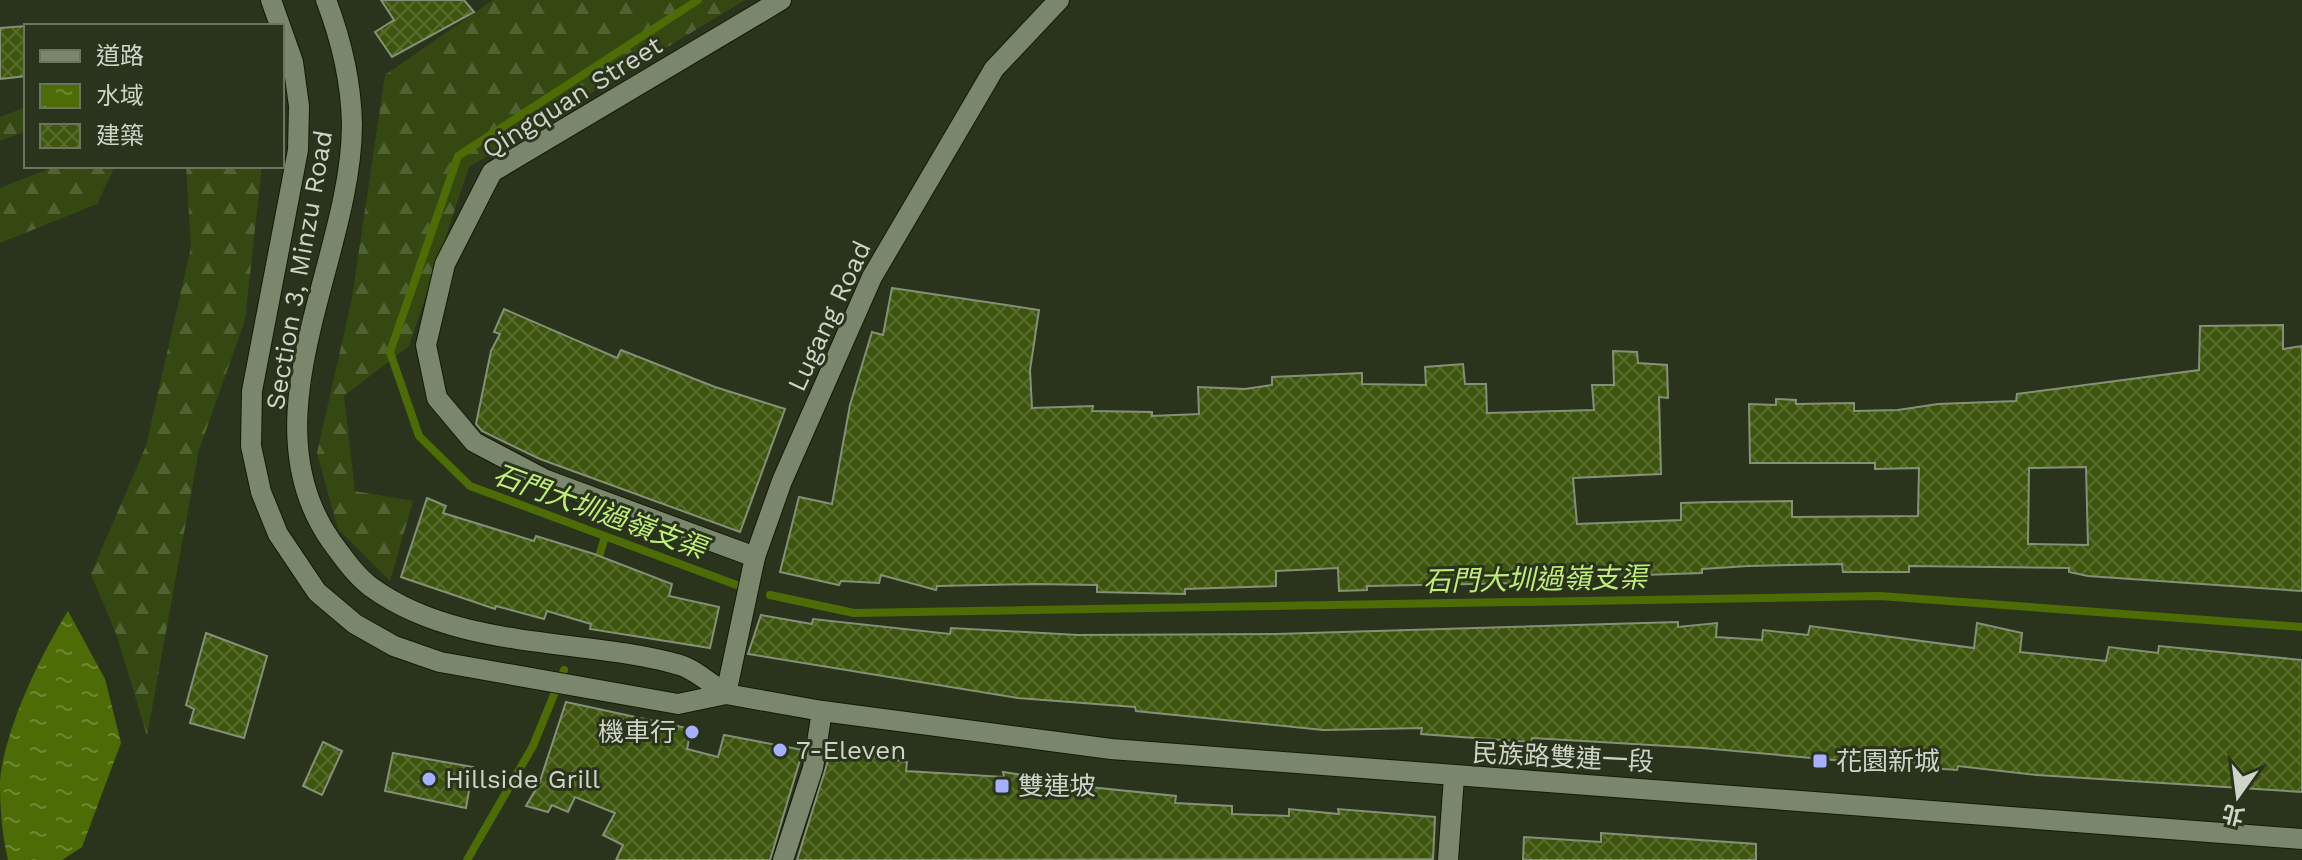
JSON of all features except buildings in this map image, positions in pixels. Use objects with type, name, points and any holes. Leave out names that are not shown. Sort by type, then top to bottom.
[{"type":"main road","name":"Section 3, Minzu Road","points":[[271,0],[280,24]]},
{"type":"main road","name":"Section 3, Minzu Road","points":[[326,0],[339,33],[352,124],[343,195],[299,388],[301,465],[307,498],[318,523],[369,586],[401,606],[447,623],[503,636],[683,666],[726,694]]},
{"type":"main road","name":"Qingquan Street","points":[[755,557],[546,480],[474,442],[437,398],[426,345],[445,264],[492,172],[781,0]]},
{"type":"main road","name":"Lugang Road","points":[[726,694],[755,557],[782,481],[872,277],[994,69],[1059,0]]},
{"type":"main road","name":"Section 3, Minzu Road","points":[[284,37],[293,62],[299,106],[291,193],[252,391],[251,446],[261,492],[278,534],[317,592],[373,636],[440,662],[678,704],[726,694],[822,711]]},
{"type":"main road","name":"民族路雙連一段","points":[[822,711],[1111,749],[2302,839]]},
{"type":"main road","points":[[783,860],[813,768],[822,711]]},
{"type":"main road","points":[[1448,860],[1454,777]]},
{"type":"green space","points":[[493,0],[745,0],[469,167],[409,346],[344,396],[355,491],[413,501],[390,581],[338,529],[317,453],[352,298],[385,75]]},
{"type":"green space","points":[[24,108],[24,132],[0,141],[0,117]]},
{"type":"green space","points":[[51,168],[114,168],[97,204],[0,243],[0,188]]},
{"type":"green space","points":[[186,168],[262,168],[245,320],[199,450],[147,736],[117,636],[91,574],[146,446],[191,247]]},
{"type":"water","points":[[68,611],[105,679],[121,743],[82,847],[62,860],[8,860],[0,801],[3,761],[25,693]]},
{"type":"waterway","name":"石門大圳過嶺支渠","points":[[698,0],[458,156],[390,352],[419,436],[470,486],[742,587]]},
{"type":"waterway","points":[[597,563],[605,537]]},
{"type":"waterway","name":"石門大圳過嶺支渠","points":[[770,595],[854,613],[1880,596],[2302,627]]},
{"type":"waterway","points":[[467,860],[533,746],[564,670]]},
{"type":"place","name":"機車行","points":[[692,732]]},
{"type":"place","name":"7-Eleven","points":[[780,750]]},
{"type":"place","name":"花園新城","points":[[1820,761]]},
{"type":"place","name":"Hillside Grill","points":[[429,779]]},
{"type":"place","name":"雙連坡","points":[[1002,786]]}]
